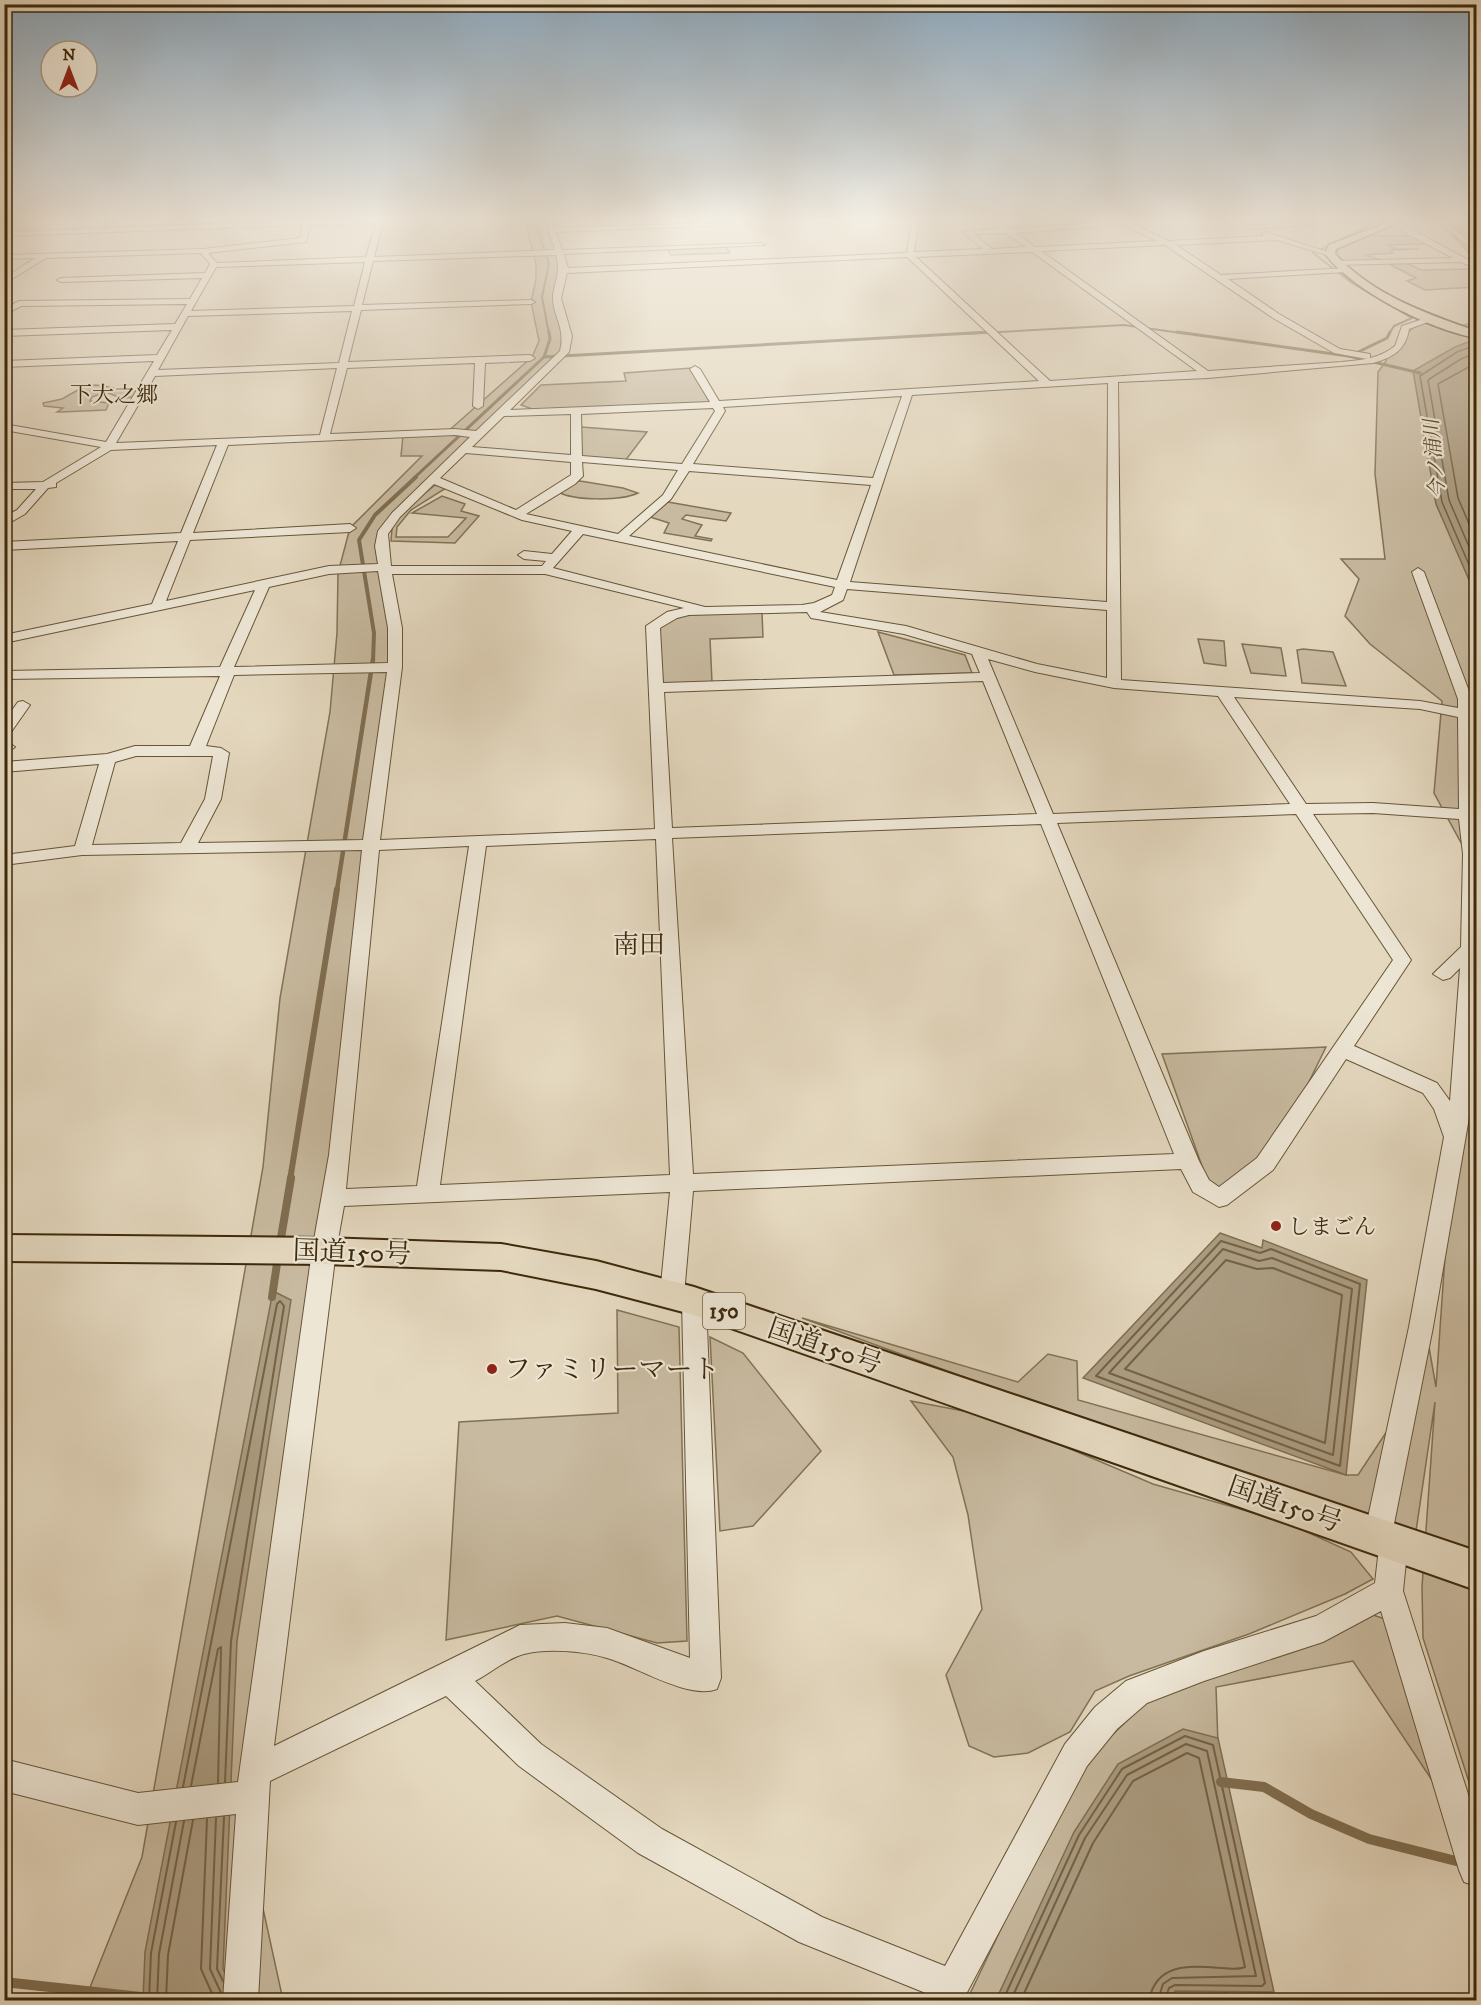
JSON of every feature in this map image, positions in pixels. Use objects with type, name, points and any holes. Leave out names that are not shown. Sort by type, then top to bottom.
[{"type":"highway","name":"国道150号","points":[[4,1248],[324,1251],[501,1257],[596,1275],[683,1298],[1476,1572]]},
{"type":"main road","points":[[1419,313],[1476,334]]},
{"type":"street","points":[[4,523],[21,512],[45,484],[110,446],[185,314],[226,313]]},
{"type":"street","points":[[324,438],[356,313]]},
{"type":"street","points":[[241,2001],[247,1789],[324,1251],[336,1198],[345,1121],[354,992],[373,845],[395,628],[384,569],[382,534],[396,515],[564,352],[568,336],[561,313]]},
{"type":"street","points":[[971,313],[1049,385]]},
{"type":"street","points":[[1122,313],[1208,375]]},
{"type":"street","points":[[1271,313],[1337,351],[1381,358]]},
{"type":"street","points":[[503,413],[576,413],[1342,366],[1381,358],[1398,350],[1405,328],[1432,319]]},
{"type":"street","points":[[4,333],[178,327]]},
{"type":"street","points":[[4,364],[160,358]]},
{"type":"street","points":[[152,373],[530,358]]},
{"type":"street","points":[[478,406],[480,360]]},
{"type":"street","points":[[620,538],[668,497],[720,411],[695,369]]},
{"type":"street","points":[[1113,381],[1114,684]]},
{"type":"street","points":[[4,1775],[138,1809],[247,1789],[520,1640],[566,1637],[607,1643],[662,1665],[706,1677],[683,1298],[682,1185],[653,626],[672,615],[708,610],[811,608],[832,603],[838,597],[908,393]]},
{"type":"street","points":[[517,514],[571,482],[579,470],[576,459],[576,413]]},
{"type":"street","points":[[4,427],[110,446],[455,432],[478,434]]},
{"type":"street","points":[[157,607],[224,442]]},
{"type":"street","points":[[465,450],[877,482]]},
{"type":"street","points":[[434,480],[517,514],[842,585],[1114,607]]},
{"type":"street","points":[[4,486],[45,484],[70,486]]},
{"type":"street","points":[[4,546],[350,528]]},
{"type":"street","points":[[545,570],[580,529]]},
{"type":"street","points":[[677,550],[691,539]]},
{"type":"street","points":[[719,559],[730,547]]},
{"type":"street","points":[[524,555],[573,560]]},
{"type":"street","points":[[4,639],[351,568],[545,570],[708,610]]},
{"type":"street","points":[[1418,572],[1465,699],[1472,815],[1470,949],[1461,1100],[1421,1327],[1389,1591],[1476,1870]]},
{"type":"street","points":[[196,751],[264,584]]},
{"type":"street","points":[[811,608],[816,615],[906,630],[1035,668],[1114,684],[1420,705],[1466,714]]},
{"type":"street","points":[[978,651],[1188,1161],[1202,1186],[1218,1199],[1266,1164],[1402,960],[1224,693]]},
{"type":"street","points":[[4,675],[90,671],[226,673],[390,668]]},
{"type":"street","points":[[656,688],[988,677]]},
{"type":"street","points":[[4,732],[23,705]]},
{"type":"street","points":[[4,744],[7,747],[4,750]]},
{"type":"street","points":[[4,767],[108,759],[135,751],[216,751],[221,753],[213,799],[187,848]]},
{"type":"street","points":[[82,850],[108,759]]},
{"type":"street","points":[[4,860],[82,850],[373,845],[1301,809],[1373,808],[1472,815]]},
{"type":"street","points":[[427,1196],[477,840]]},
{"type":"street","points":[[1443,974],[1470,949]]},
{"type":"street","points":[[1343,1049],[1430,1088],[1444,1108],[1454,1137]]},
{"type":"street","points":[[336,1198],[682,1185],[1188,1161]]},
{"type":"street","points":[[450,1678],[530,1755],[650,1841],[811,1930],[953,1987],[1076,1755],[1106,1718],[1137,1692],[1204,1666],[1323,1628],[1389,1591]]},
{"type":"shaded area","points":[[533,313],[559,313],[564,325],[566,346],[402,512],[435,485],[446,488],[411,510],[397,527],[396,537],[448,537],[466,518],[412,513],[442,496],[465,504],[461,511],[479,516],[455,543],[391,541],[392,528],[382,537],[390,649],[382,774],[250,1849],[283,2000],[85,2000],[142,1857],[263,1167],[280,998],[330,712],[337,633],[338,573],[350,528],[422,456],[401,456],[403,435],[446,433],[532,357],[539,341]]},
{"type":"shaded area","points":[[1418,322],[1453,328],[1476,322],[1476,1804],[1423,1638],[1422,1587],[1435,1402],[1416,1531],[958,1375],[802,1318],[1018,1382],[1048,1354],[1077,1361],[1078,1400],[1346,1475],[1358,1475],[1405,1404],[1423,1313],[1436,1387],[1472,863],[1434,793],[1442,701],[1370,644],[1345,616],[1359,579],[1341,559],[1385,559],[1375,474],[1378,372],[1386,361],[1386,356]]},
{"type":"shaded area","points":[[692,368],[710,403],[535,410],[521,405],[541,385],[626,381],[624,373]]},
{"type":"shaded area","points":[[96,385],[141,392],[139,395],[123,399],[106,392],[92,397],[90,401],[109,403],[106,410],[57,412],[63,408],[44,406],[43,403],[62,399],[85,386]]},
{"type":"shaded area","points":[[581,427],[647,432],[625,461],[576,459]]},
{"type":"shaded area","points":[[580,481],[623,488],[638,493],[598,499],[575,497],[558,492],[571,482]]},
{"type":"shaded area","points":[[668,502],[731,513],[726,521],[686,515],[682,519],[702,525],[695,536],[712,539],[711,541],[664,533],[669,523],[650,517]]},
{"type":"shaded area","points":[[680,613],[762,613],[763,637],[710,639],[712,682],[656,684],[653,626]]},
{"type":"shaded area","points":[[878,632],[965,655],[972,673],[894,675]]},
{"type":"shaded area","points":[[1198,639],[1224,641],[1226,666],[1204,663]]},
{"type":"shaded area","points":[[1242,644],[1281,648],[1286,676],[1251,673]]},
{"type":"shaded area","points":[[1297,650],[1333,652],[1346,686],[1302,683]]},
{"type":"shaded area","points":[[1326,1047],[1278,1145],[1212,1194],[1162,1054]]},
{"type":"shaded area","points":[[617,1310],[679,1327],[687,1641],[657,1643],[557,1616],[446,1640],[459,1422],[618,1413]]},
{"type":"shaded area","points":[[710,1337],[743,1353],[821,1451],[753,1526],[720,1531]]},
{"type":"shaded area","points":[[911,1401],[995,1417],[1153,1484],[1285,1522],[1351,1552],[1373,1579],[1345,1594],[1249,1634],[1129,1676],[1095,1691],[1070,1732],[1028,1753],[994,1757],[969,1746],[946,1675],[982,1609],[968,1515],[953,1457]]},
{"type":"shaded area","points":[[1373,1615],[1391,1621],[1463,1827],[1353,1661],[1216,1687],[1227,2000],[967,2000],[1051,1824],[1089,1757],[1152,1697]]},
{"type":"water","name":"今ノ浦川","points":[[1476,339],[1476,596],[1436,504],[1413,371],[1455,347]]},
{"type":"water","points":[[1220,1233],[1262,1248],[1263,1240],[1367,1280],[1346,1475],[1083,1378]]},
{"type":"water","points":[[273,1291],[291,1300],[237,1641],[223,1969],[240,2000],[143,2000],[145,1952]]},
{"type":"water","points":[[1183,1729],[1218,1738],[1274,1992],[1175,1991],[1170,2000],[996,2000],[1074,1832],[1118,1764]]},
{"type":"waterway","points":[[545,313],[549,334]]},
{"type":"waterway","points":[[1389,334],[1394,326],[1412,318],[1403,313]]},
{"type":"waterway","points":[[963,334],[1124,325],[1188,334]]},
{"type":"waterway","points":[[544,357],[550,339],[549,332]]},
{"type":"waterway","points":[[544,357],[990,332]]},
{"type":"waterway","points":[[1177,332],[1348,356],[1420,373]]},
{"type":"waterway","points":[[1352,355],[1387,338],[1389,334]]},
{"type":"waterway","points":[[414,478],[544,357]]},
{"type":"waterway","points":[[373,661],[374,633],[359,540],[375,515],[416,477]]},
{"type":"waterway","points":[[337,890],[373,659]]},
{"type":"waterway","points":[[290,1180],[337,889]]},
{"type":"waterway","points":[[280,1244],[291,1178]]},
{"type":"waterway","points":[[272,1297],[278,1257]]},
{"type":"waterway","points":[[1221,1782],[1264,1787],[1311,1814],[1369,1839],[1464,1863],[1476,1862]]},
{"type":"waterway","points":[[4,1982],[150,1998]]},
{"type":"place","name":"しまごん","points":[[1276,1226]]},
{"type":"place","name":"ファミリーマート","points":[[492,1369]]},
{"type":"district","name":"下大之郷","points":[[114,394]]},
{"type":"district","name":"南田","points":[[639,944]]}]
